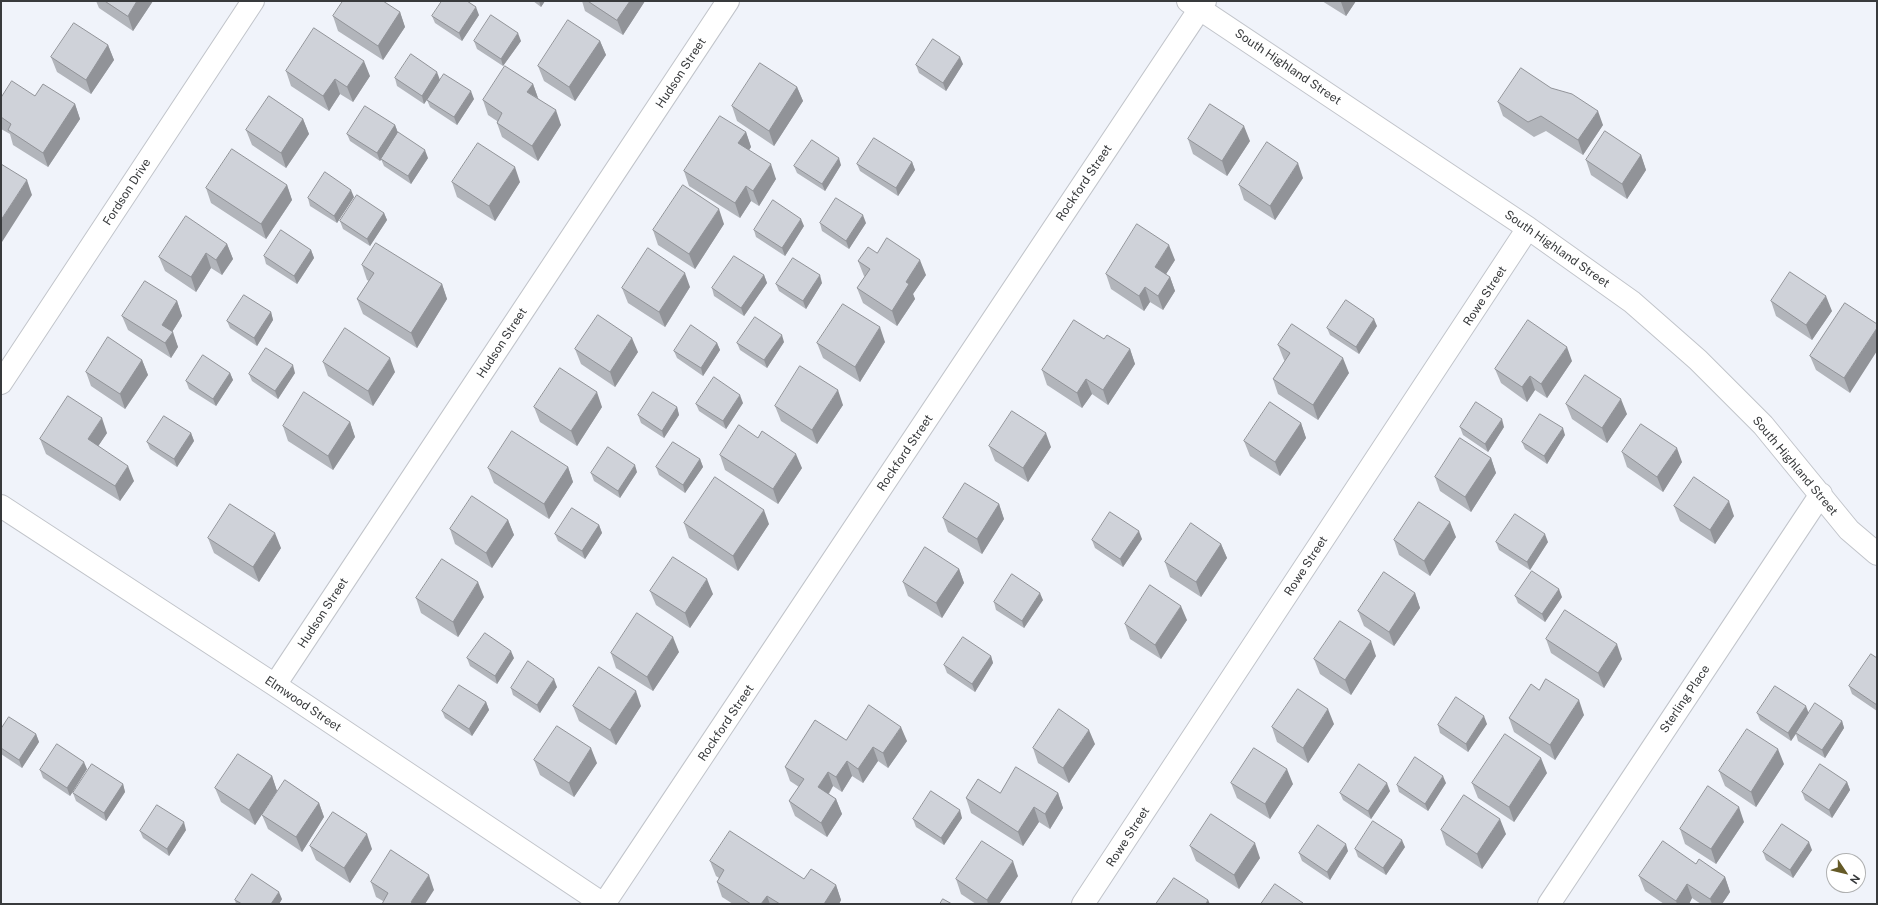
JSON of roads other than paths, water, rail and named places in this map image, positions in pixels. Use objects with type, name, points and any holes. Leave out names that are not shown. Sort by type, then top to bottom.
[{"type":"street","name":"Fordson Drive","points":[[1,383],[253,1]]},
{"type":"street","name":"Hudson Street","points":[[275,685],[728,1]]},
{"type":"street","name":"South Highland Street","points":[[1198,4],[1528,228],[1632,302],[1698,360],[1763,425],[1849,530],[1877,554]]},
{"type":"street","name":"Rockford Street","points":[[604,904],[1198,4]]},
{"type":"street","name":"Rowe Street","points":[[1083,904],[1528,228]]},
{"type":"street","name":"Sterling Place","points":[[1549,904],[1821,494]]},
{"type":"street","name":"Elmwood Street","points":[[1,506],[275,685],[604,904]]}]
